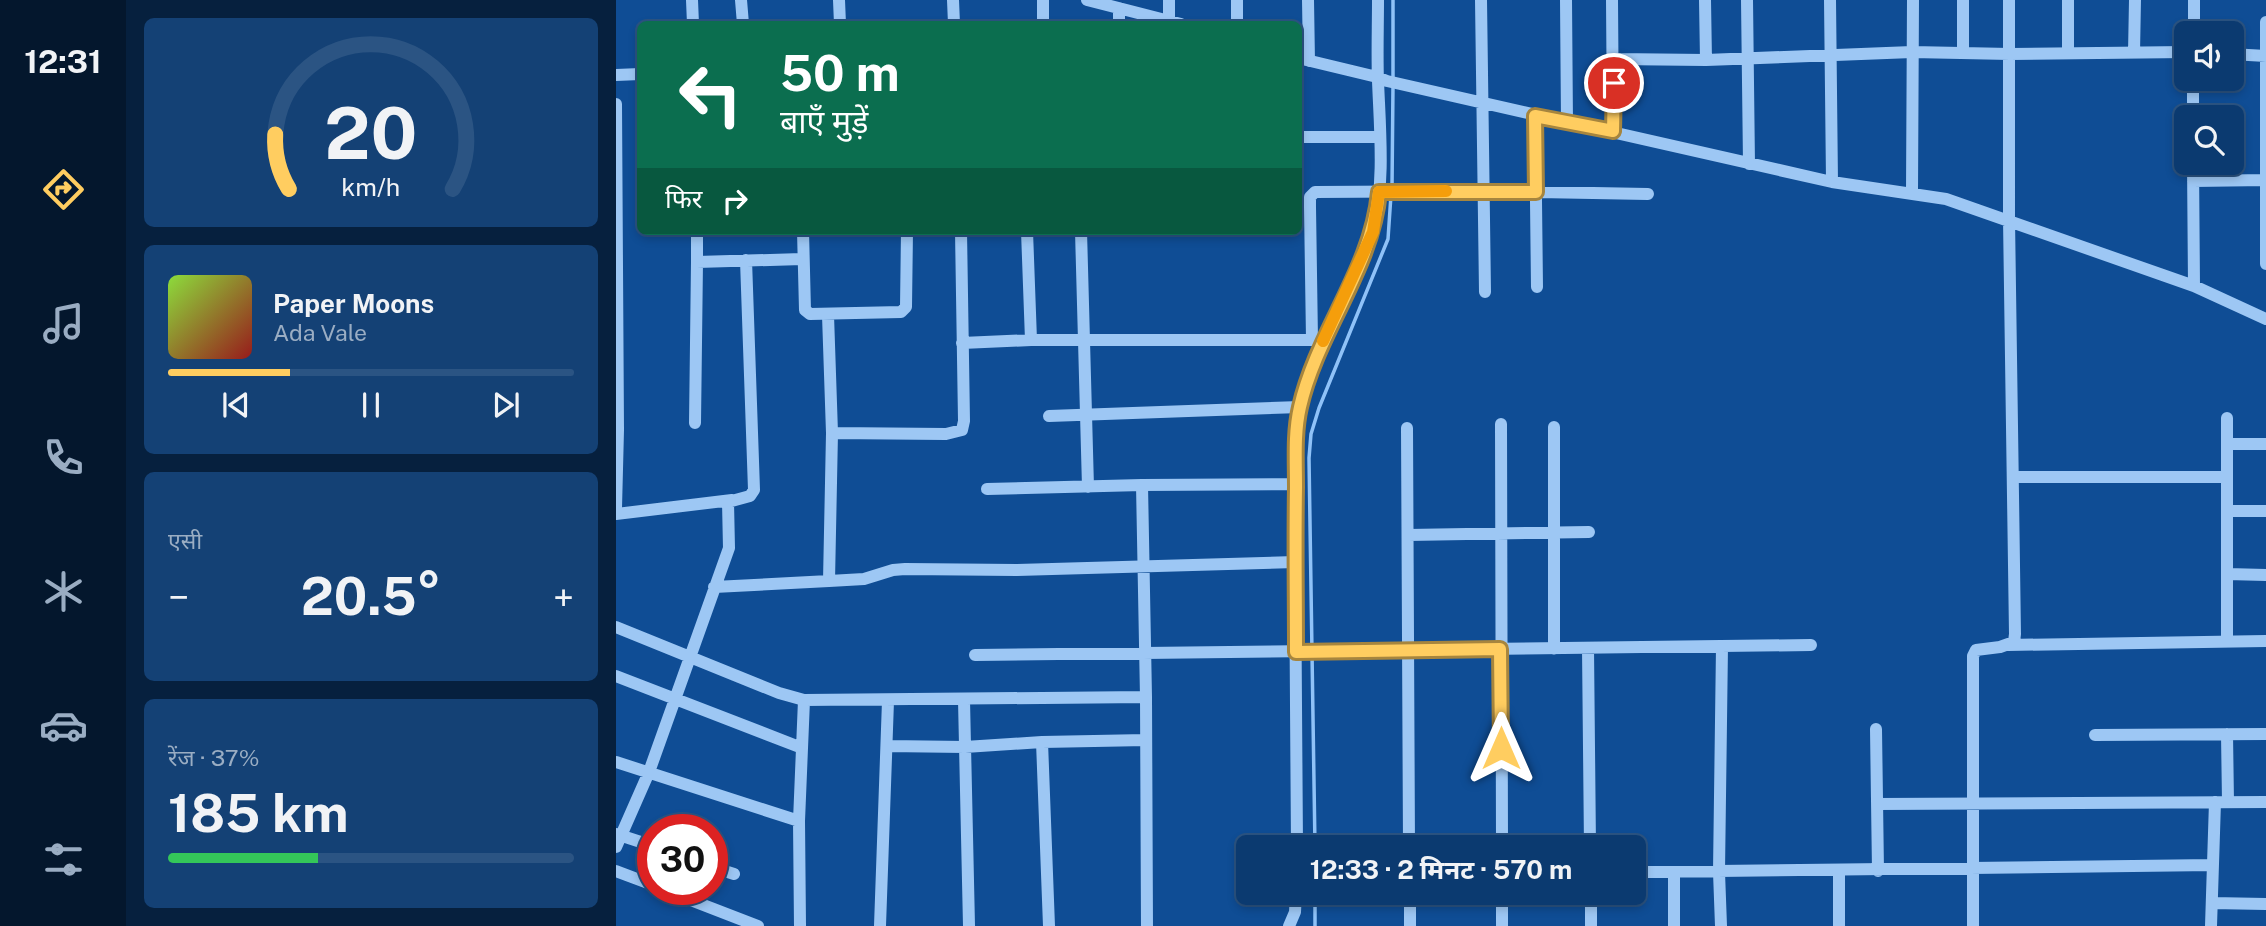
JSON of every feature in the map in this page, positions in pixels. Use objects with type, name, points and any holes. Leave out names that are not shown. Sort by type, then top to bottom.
[{"type":"street","points":[[691,0],[693,21]]},
{"type":"street","points":[[741,0],[743,21]]},
{"type":"street","points":[[839,0],[840,21]]},
{"type":"street","points":[[953,0],[954,21]]},
{"type":"street","points":[[1043,0],[1043,21]]},
{"type":"street","points":[[1088,0],[1168,21]]},
{"type":"street","points":[[1169,0],[1174,21]]},
{"type":"street","points":[[1237,0],[1237,21]]},
{"type":"street","points":[[1308,0],[1304,60],[1535,116],[1613,131],[1832,182],[1946,199],[2194,286],[2266,319]]},
{"type":"street","points":[[1297,835],[1294,562],[1297,432],[1300,407],[1318,341],[1373,232],[1379,192],[1382,79],[1378,0]]},
{"type":"street","points":[[1481,0],[1485,292]]},
{"type":"street","points":[[1566,0],[1567,123]]},
{"type":"street","points":[[1612,0],[1613,131]]},
{"type":"street","points":[[1705,0],[1706,60]]},
{"type":"street","points":[[1747,0],[1749,164]]},
{"type":"street","points":[[1830,0],[1832,182]]},
{"type":"street","points":[[1912,192],[1913,0]]},
{"type":"street","points":[[1963,0],[1963,53]]},
{"type":"street","points":[[2008,645],[2014,642],[2015,635],[2009,0]]},
{"type":"street","points":[[2068,0],[2068,53]]},
{"type":"street","points":[[2134,53],[2135,0]]},
{"type":"street","points":[[2194,0],[2194,21]]},
{"type":"street","points":[[1119,8],[1119,21]]},
{"type":"street","points":[[2266,22],[2266,264]]},
{"type":"street","points":[[1614,59],[1706,60],[1912,52],[2174,52]]},
{"type":"street","points":[[2244,55],[2265,56]]},
{"type":"street","points":[[616,75],[637,75]]},
{"type":"street","points":[[616,104],[616,508]]},
{"type":"street","points":[[1535,116],[1537,288]]},
{"type":"street","points":[[1302,136],[1380,137]]},
{"type":"street","points":[[2193,175],[2194,286]]},
{"type":"street","points":[[2193,181],[2265,180]]},
{"type":"street","points":[[1318,341],[1310,197],[1320,191],[1648,194]]},
{"type":"street","points":[[695,423],[697,235]]},
{"type":"street","points":[[803,235],[805,310],[810,314],[828,315],[901,312],[906,307],[907,235]]},
{"type":"street","points":[[832,433],[946,433],[962,430],[961,235]]},
{"type":"street","points":[[1027,235],[1031,340]]},
{"type":"street","points":[[1081,235],[1088,487]]},
{"type":"street","points":[[697,262],[802,259]]},
{"type":"street","points":[[616,514],[732,500],[750,496],[754,490],[746,260]]},
{"type":"street","points":[[828,315],[832,433],[829,582]]},
{"type":"street","points":[[962,343],[1031,340],[1318,341]]},
{"type":"street","points":[[1049,415],[1300,407]]},
{"type":"street","points":[[2227,418],[2227,641]]},
{"type":"street","points":[[1501,424],[1502,835]]},
{"type":"street","points":[[1554,427],[1554,649]]},
{"type":"street","points":[[1407,428],[1409,835]]},
{"type":"street","points":[[2227,444],[2266,444]]},
{"type":"street","points":[[2013,477],[2227,477]]},
{"type":"street","points":[[987,489],[1296,484]]},
{"type":"street","points":[[1142,485],[1147,926]]},
{"type":"street","points":[[637,843],[618,839],[649,772],[729,548],[727,508],[728,502],[732,500]]},
{"type":"street","points":[[2227,511],[2266,511]]},
{"type":"street","points":[[1408,535],[1588,532]]},
{"type":"street","points":[[714,587],[864,579],[905,569],[1017,570],[1294,562]]},
{"type":"street","points":[[2227,574],[2266,575]]},
{"type":"street","points":[[616,627],[793,698],[804,700],[1146,697]]},
{"type":"street","points":[[1973,926],[1973,656],[1976,650],[2008,645],[2266,641]]},
{"type":"street","points":[[975,655],[1811,645]]},
{"type":"street","points":[[1721,926],[1719,872],[1722,646]]},
{"type":"street","points":[[1588,648],[1590,835]]},
{"type":"street","points":[[616,676],[802,748]]},
{"type":"street","points":[[800,926],[799,821],[804,700]]},
{"type":"street","points":[[964,700],[969,926]]},
{"type":"street","points":[[880,926],[888,701]]},
{"type":"street","points":[[1876,729],[1878,871]]},
{"type":"street","points":[[2211,926],[2213,865],[2222,802],[2227,734]]},
{"type":"street","points":[[2095,735],[2266,734]]},
{"type":"street","points":[[887,746],[965,747],[1146,740]]},
{"type":"street","points":[[1042,742],[1049,926]]},
{"type":"street","points":[[616,762],[799,821]]},
{"type":"street","points":[[1877,804],[2266,802]]},
{"type":"street","points":[[1646,872],[2213,865]]},
{"type":"street","points":[[616,871],[637,880]]},
{"type":"street","points":[[1839,871],[1839,926]]},
{"type":"street","points":[[728,872],[734,874]]},
{"type":"street","points":[[1674,872],[1674,926]]},
{"type":"street","points":[[2212,903],[2266,904]]},
{"type":"street","points":[[704,905],[758,926]]},
{"type":"street","points":[[1289,926],[1295,905]]},
{"type":"street","points":[[1410,905],[1410,926]]},
{"type":"street","points":[[1502,905],[1502,926]]},
{"type":"street","points":[[1591,905],[1591,926]]},
{"type":"waterway","points":[[1393,0],[1393,78]]},
{"type":"waterway","points":[[1392,187],[1393,86]]},
{"type":"waterway","points":[[1315,835],[1309,458],[1311,434],[1319,408],[1388,239],[1391,195]]},
{"type":"waterway","points":[[1315,905],[1315,926]]},
{"type":"slow traffic","points":[[1323,341],[1373,232],[1379,192],[1446,191]]},
{"type":"route","points":[[1501,748],[1500,649],[1296,652],[1294,562],[1300,407],[1323,341],[1373,232],[1379,192],[1536,192],[1535,116],[1613,131],[1614,83]]}]
